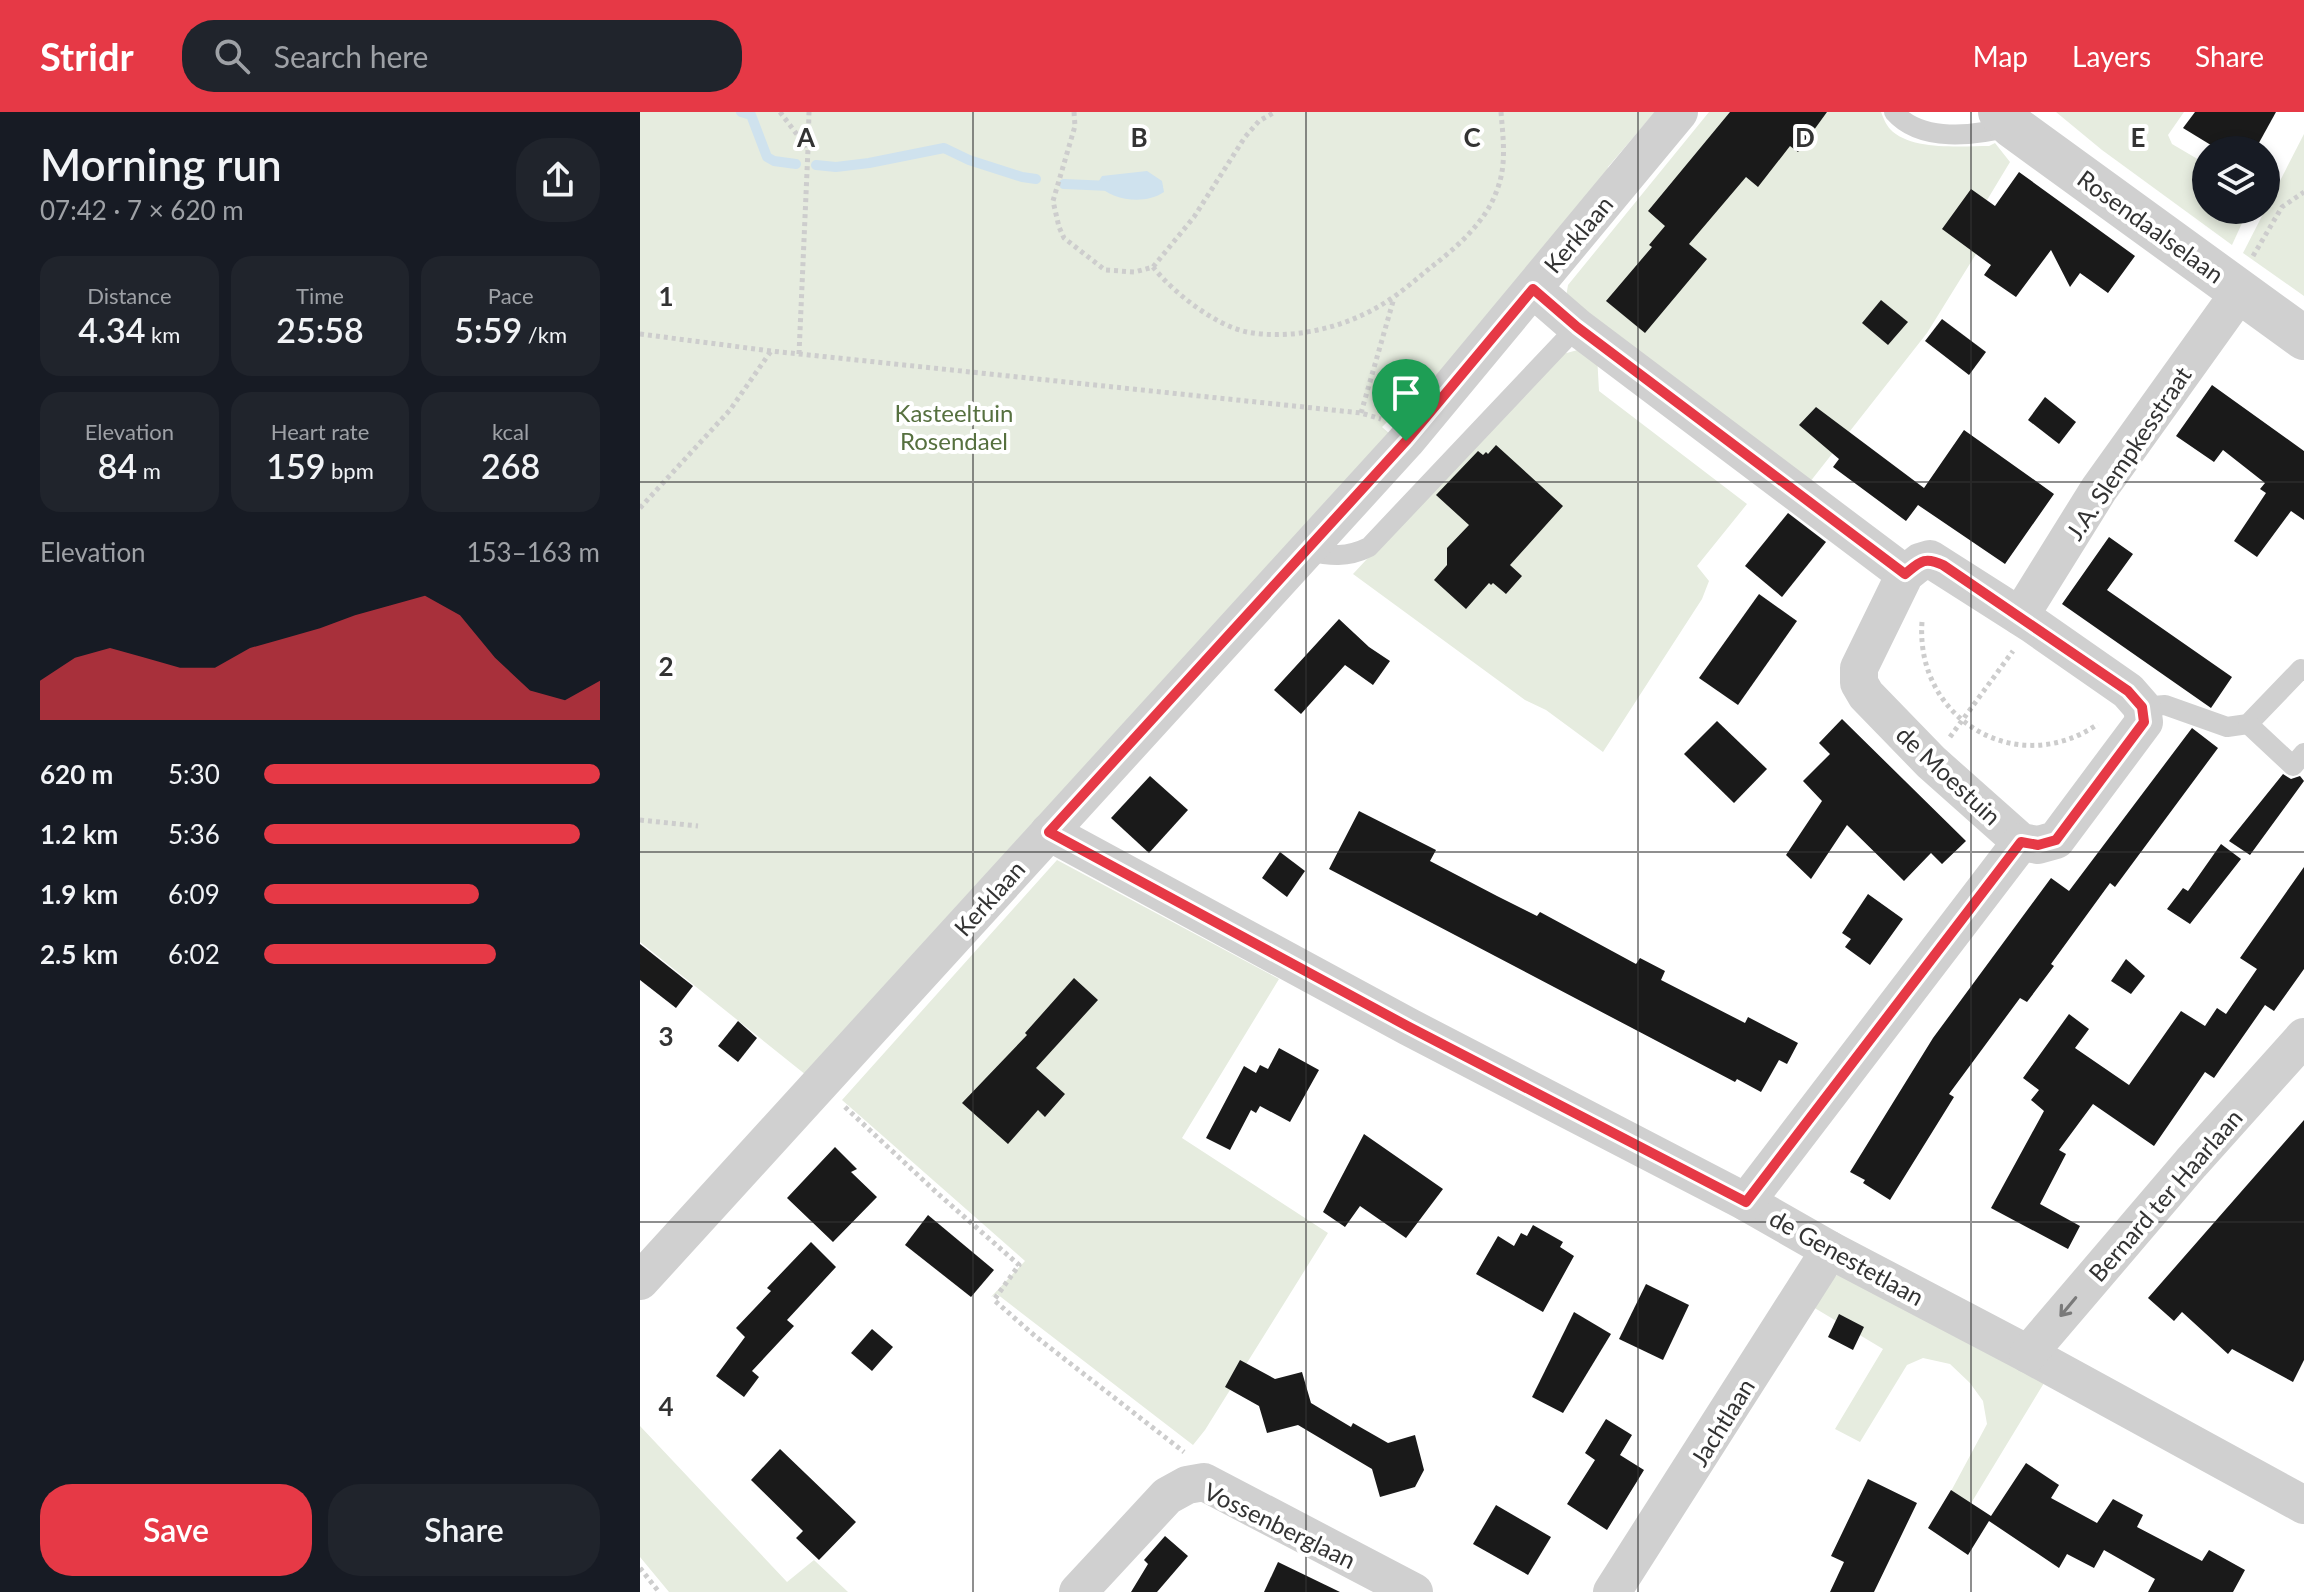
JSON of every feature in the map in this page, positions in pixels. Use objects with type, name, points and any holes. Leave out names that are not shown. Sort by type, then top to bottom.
[{"type":"street","name":"Kerklaan","points":[[640,1281],[1406,441],[1679,112]]},
{"type":"street","name":"Rosendaalselaan","points":[[2006,119],[2244,277],[2304,338]]},
{"type":"street","name":"J.A. Slempkesstraat","points":[[2026,620],[2099,489],[2244,277]]},
{"type":"street","points":[[1533,289],[1577,327],[1905,574],[1920,562],[1930,559],[2026,620],[2135,699]]},
{"type":"street","name":"de Moestuin","points":[[1905,574],[1859,668],[1859,683],[1866,695],[1931,762],[2021,842],[2038,845],[2056,840],[2144,722],[2135,699]]},
{"type":"street","name":"de Genestetlaan","points":[[1049,832],[1395,1020],[1746,1202],[2304,1505]]},
{"type":"street","points":[[1746,1202],[2021,842]]},
{"type":"street","name":"Bernard ter Haarlaan","points":[[2028,1354],[2191,1163],[2304,1037]]},
{"type":"street","name":"Jachtlaan","points":[[1612,1592],[1830,1250]]},
{"type":"street","name":"Vossenberglaan","points":[[1187,1485],[1204,1482],[1414,1592]]},
{"type":"street","points":[[1078,1592],[1167,1496],[1187,1485]]},
{"type":"lane","points":[[1894,112],[1904,124],[1921,131],[1979,135],[2006,119]]},
{"type":"lane","points":[[1307,551],[1331,556],[1354,555],[1369,547],[1577,327]]},
{"type":"lane","points":[[2135,699],[2165,705],[2227,727],[2248,724],[2301,669],[2304,671]]},
{"type":"lane","points":[[2248,724],[2293,766],[2304,753]]},
{"type":"path","points":[[780,112],[808,149]]},
{"type":"path","points":[[799,354],[809,112]]},
{"type":"path","points":[[1074,112],[1075,126],[1053,201],[1064,238],[1105,270],[1135,272],[1153,267],[1194,217],[1245,137],[1259,121],[1275,112]]},
{"type":"path","points":[[1153,267],[1204,313],[1244,332],[1279,335],[1318,330],[1354,318],[1395,296],[1445,257],[1482,219],[1497,190],[1505,152],[1501,112]]},
{"type":"path","points":[[2244,277],[2282,207],[2304,192]]},
{"type":"path","points":[[1361,413],[1395,296]]},
{"type":"path","points":[[640,334],[771,351],[1361,413],[1378,417],[1406,441]]},
{"type":"path","points":[[640,508],[730,410],[771,351]]},
{"type":"path","points":[[1923,617],[1922,647],[1926,669],[1946,701],[1963,720],[1991,739],[2023,747],[2067,742],[2135,699]]},
{"type":"path","points":[[1931,762],[1963,720],[2026,620]]},
{"type":"path","points":[[640,820],[698,826]]},
{"type":"path","points":[[820,1083],[1019,1265],[994,1300],[1035,1336],[1184,1450],[1187,1485]]},
{"type":"path","points":[[640,1568],[659,1592]]},
{"type":"green space","name":"Kasteeltuin Rosendael","points":[[640,112],[1655,112],[1608,167],[1606,177],[1396,426],[1389,420],[1382,427],[1390,434],[806,1075],[640,942]]},
{"type":"green space","points":[[1709,112],[1881,112],[1890,129],[1910,141],[1951,146],[1989,146],[1995,143],[2010,162],[1972,225],[1976,254],[1927,333],[1806,487],[1566,297],[1568,285]]},
{"type":"green space","points":[[2056,112],[2184,112],[2168,135],[2172,144],[2192,156],[2192,216]]},
{"type":"green space","points":[[2304,134],[2304,296],[2243,253],[2258,224],[2280,224],[2280,181]]},
{"type":"green space","points":[[2203,224],[2242,224],[2232,245]]},
{"type":"green space","points":[[1585,348],[1597,355],[1599,391],[1747,504],[1697,566],[1709,581],[1702,599],[1603,752],[1546,710],[1525,700],[1353,574],[1563,354]]},
{"type":"green space","points":[[1057,860],[1279,979],[1182,1138],[1328,1233],[1193,1445],[997,1294],[991,1297],[1025,1261],[842,1100]]},
{"type":"green space","points":[[1838,1274],[2044,1383],[1959,1523],[1942,1508],[1987,1424],[1983,1401],[1950,1364],[1923,1358],[1907,1365],[1860,1442],[1835,1429],[1883,1349],[1813,1307],[1826,1285]]},
{"type":"green space","points":[[640,1426],[787,1582],[814,1560],[848,1592],[669,1592],[640,1557]]},
{"type":"water","points":[[1147,171],[1162,181],[1164,192],[1148,199],[1120,197],[1097,184],[1102,176]]},
{"type":"building","points":[[1730,112],[1827,112],[1798,152],[1790,146],[1758,187],[1746,177],[1689,244],[1707,259],[1645,333],[1606,301],[1652,247],[1649,245],[1665,226],[1648,211]]},
{"type":"building","points":[[2195,112],[2276,112],[2263,136],[2196,136],[2183,128]]},
{"type":"building","points":[[2019,172],[2135,256],[2108,293],[2080,273],[2070,287],[2051,250],[2016,297],[1984,275],[1991,265],[1942,229],[1971,189],[1995,206]]},
{"type":"building","points":[[1881,300],[1908,322],[1888,345],[1862,323]]},
{"type":"building","points":[[1942,319],[1986,352],[1969,375],[1925,341]]},
{"type":"building","points":[[2212,385],[2304,451],[2304,520],[2291,511],[2257,557],[2234,541],[2266,493],[2260,489],[2265,483],[2223,450],[2214,462],[2176,436]]},
{"type":"building","points":[[2045,397],[2076,422],[2059,444],[2028,420]]},
{"type":"building","points":[[1816,407],[1924,488],[1964,430],[2054,494],[2005,564],[1918,505],[1906,521],[1833,467],[1839,459],[1799,425]]},
{"type":"building","points":[[1496,445],[1563,506],[1510,565],[1522,576],[1506,594],[1489,583],[1466,609],[1434,580],[1447,565],[1447,548],[1469,525],[1436,495],[1478,451],[1488,454]]},
{"type":"building","points":[[1788,513],[1826,542],[1782,597],[1745,566]]},
{"type":"building","points":[[2109,537],[2133,554],[2107,590],[2232,677],[2211,708],[2062,604]]},
{"type":"building","points":[[1759,594],[1797,621],[1738,705],[1699,678]]},
{"type":"building","points":[[1339,619],[1369,647],[1390,661],[1373,685],[1345,665],[1301,714],[1274,690]]},
{"type":"building","points":[[1842,719],[1966,841],[1942,864],[1931,853],[1904,881],[1847,825],[1811,879],[1786,855],[1822,801],[1803,781],[1830,754],[1819,743]]},
{"type":"building","points":[[1717,721],[1767,769],[1734,803],[1684,754]]},
{"type":"building","points":[[2192,728],[2218,748],[2115,887],[2110,883],[2027,1002],[2020,998],[1949,1094],[1954,1097],[1890,1200],[1863,1183],[1865,1180],[1850,1172],[1933,1038],[2051,878],[2069,891]]},
{"type":"building","points":[[2283,774],[2291,779],[2300,776],[2304,781],[2250,855],[2229,841]]},
{"type":"building","points":[[1150,776],[1188,810],[1149,853],[1111,818]]},
{"type":"building","points":[[1359,811],[1436,850],[1430,861],[1537,916],[1540,912],[1636,964],[1640,958],[1665,971],[1661,980],[1745,1023],[1748,1017],[1798,1043],[1787,1064],[1779,1060],[1761,1092],[1737,1079],[1735,1082],[1329,869]]},
{"type":"building","points":[[2221,844],[2241,859],[2190,924],[2167,909],[2183,888],[2188,891]]},
{"type":"building","points":[[1280,852],[1305,871],[1287,897],[1262,878]]},
{"type":"building","points":[[2304,867],[2304,969],[2274,1011],[2265,1005],[2214,1078],[2205,1072],[2154,1146],[2093,1104],[2059,1150],[2066,1154],[2040,1204],[2080,1226],[2068,1249],[1991,1208],[2044,1111],[2031,1100],[2039,1090],[2023,1078],[2069,1014],[2089,1029],[2075,1048],[2129,1085],[2181,1011],[2205,1026],[2217,1008],[2226,1014],[2257,969],[2240,958]]},
{"type":"building","points":[[1868,894],[1903,919],[1870,965],[1845,947],[1851,939],[1842,933]]},
{"type":"building","points":[[640,944],[693,986],[676,1008],[640,980]]},
{"type":"building","points":[[2126,959],[2145,976],[2131,994],[2111,981]]},
{"type":"building","points":[[1074,978],[1098,1000],[1036,1068],[1065,1094],[1045,1117],[1038,1110],[1008,1144],[962,1103],[1027,1035],[1025,1033]]},
{"type":"building","points":[[738,1021],[757,1038],[738,1062],[718,1046]]},
{"type":"building","points":[[1279,1048],[1319,1070],[1290,1122],[1260,1106],[1256,1113],[1251,1110],[1230,1150],[1206,1138],[1244,1066],[1256,1073],[1260,1065],[1268,1069]]},
{"type":"building","points":[[2304,1120],[2304,1360],[2293,1382],[2232,1349],[2228,1354],[2182,1312],[2174,1321],[2148,1298]]},
{"type":"building","points":[[1364,1134],[1443,1189],[1406,1238],[1360,1206],[1345,1227],[1323,1212]]},
{"type":"building","points":[[835,1147],[857,1169],[851,1172],[877,1197],[833,1242],[787,1198]]},
{"type":"building","points":[[928,1215],[994,1270],[971,1297],[905,1245]]},
{"type":"building","points":[[1533,1225],[1563,1242],[1560,1247],[1574,1256],[1543,1312],[1476,1274],[1498,1236],[1514,1246],[1521,1233],[1527,1236]]},
{"type":"building","points":[[811,1242],[836,1267],[787,1320],[794,1326],[752,1371],[759,1377],[744,1397],[716,1376],[745,1337],[736,1328],[771,1291],[767,1288]]},
{"type":"building","points":[[1646,1284],[1689,1305],[1663,1360],[1619,1339]]},
{"type":"building","points":[[1574,1312],[1611,1334],[1563,1413],[1532,1397]]},
{"type":"building","points":[[1839,1314],[1864,1327],[1853,1350],[1828,1337]]},
{"type":"building","points":[[872,1329],[893,1347],[872,1371],[851,1353]]},
{"type":"building","points":[[1240,1360],[1275,1379],[1302,1372],[1311,1403],[1351,1427],[1353,1423],[1388,1443],[1415,1435],[1424,1470],[1415,1487],[1380,1497],[1372,1469],[1298,1425],[1267,1433],[1259,1406],[1225,1387]]},
{"type":"building","points":[[1606,1419],[1632,1435],[1620,1455],[1644,1470],[1607,1530],[1567,1504],[1595,1460],[1585,1453]]},
{"type":"building","points":[[780,1449],[856,1522],[819,1560],[796,1538],[803,1531],[751,1480]]},
{"type":"building","points":[[2026,1463],[2059,1485],[2051,1498],[2097,1523],[2113,1499],[2143,1515],[2137,1527],[2202,1561],[2209,1550],[2245,1570],[2233,1592],[2148,1592],[2155,1579],[2104,1550],[2094,1568],[2067,1554],[2059,1568],[1989,1521],[1968,1555],[1928,1528],[1951,1490],[1991,1516]]},
{"type":"building","points":[[1868,1479],[1917,1503],[1874,1592],[1830,1592],[1844,1562],[1831,1556]]},
{"type":"building","points":[[1496,1505],[1551,1537],[1528,1575],[1473,1544]]},
{"type":"building","points":[[1165,1536],[1188,1556],[1157,1592],[1131,1592],[1148,1564],[1144,1560]]},
{"type":"building","points":[[1278,1562],[1340,1592],[1264,1592]]},
{"type":"waterway","points":[[741,112],[751,115],[767,157],[796,164]]},
{"type":"waterway","points":[[816,165],[836,167],[869,163],[944,148],[969,160],[1036,179]]},
{"type":"waterway","points":[[1064,184],[1110,186]]},
{"type":"route","points":[[1533,289],[1577,327],[1905,574],[1920,562],[1930,559],[1943,565],[2128,691],[2142,707],[2144,722],[2056,840],[2038,845],[2021,842],[1746,1202],[1409,1027],[1049,832],[1406,441],[1533,289]]}]
